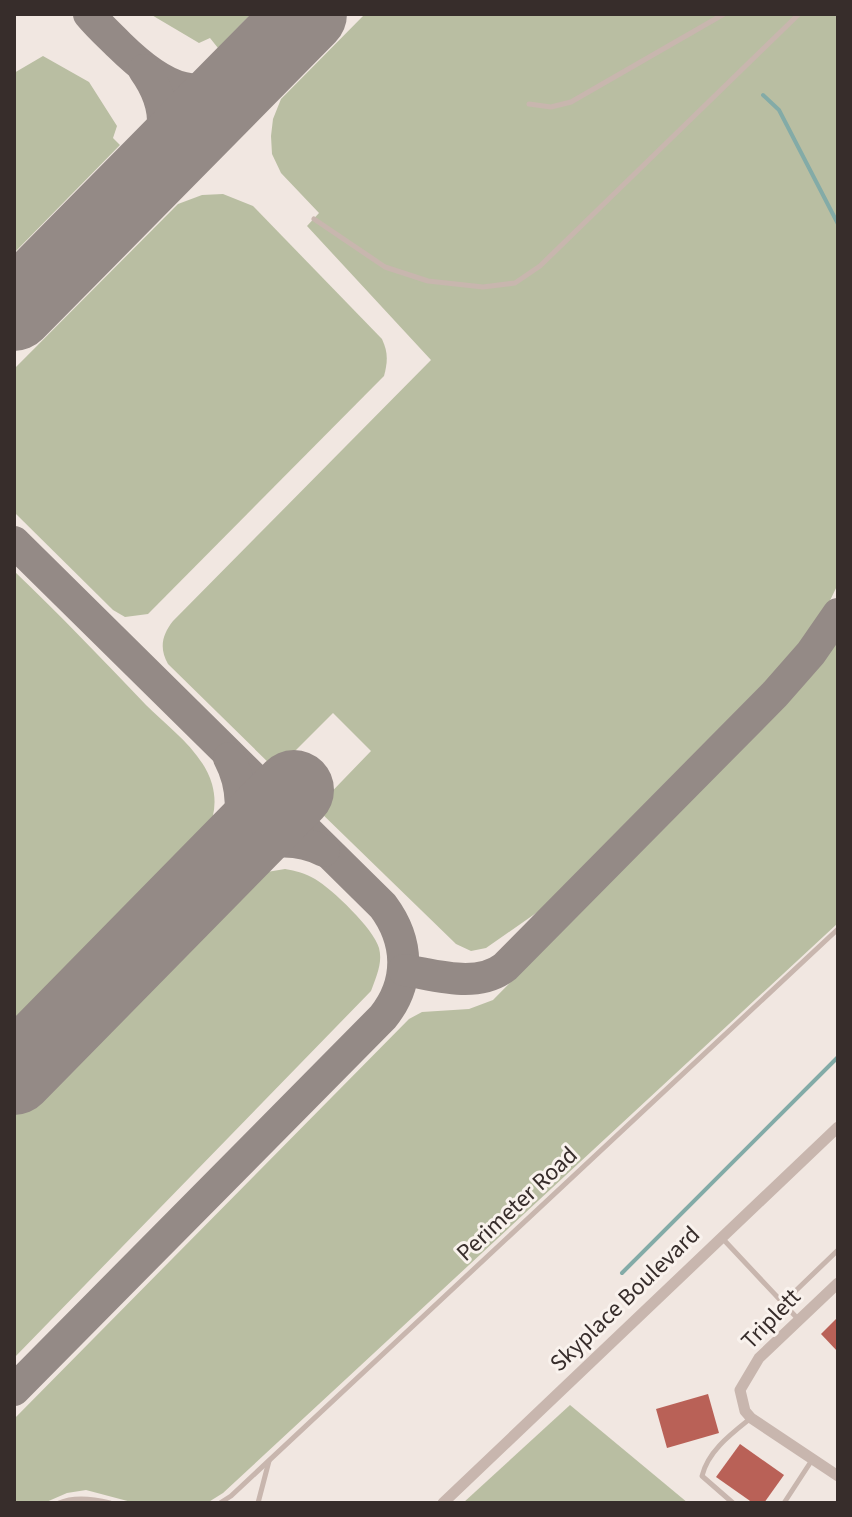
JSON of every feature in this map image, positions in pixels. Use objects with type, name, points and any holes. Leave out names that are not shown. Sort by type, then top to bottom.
[{"type":"street","name":"Skyplace Boulevard","points":[[443,1503],[838,1127]]},
{"type":"street","name":"Triplett","points":[[751,1418],[745,1411],[740,1390],[759,1358],[838,1283]]},
{"type":"street","points":[[751,1418],[838,1476]]},
{"type":"lane","points":[[529,104],[551,107],[571,102],[724,14]]},
{"type":"lane","points":[[314,219],[385,267],[428,281],[483,287],[515,283],[540,266],[799,14]]},
{"type":"lane","name":"Perimeter Road","points":[[220,1503],[838,929]]},
{"type":"lane","points":[[722,1237],[799,1320]]},
{"type":"lane","points":[[783,1303],[838,1250]]},
{"type":"lane","points":[[733,1503],[702,1476],[705,1464],[719,1447],[751,1418]]},
{"type":"lane","points":[[784,1503],[813,1459]]},
{"type":"lane","points":[[258,1503],[269,1460]]},
{"type":"lane","points":[[59,1503],[68,1499],[95,1499],[110,1503]]},
{"type":"green space","points":[[150,14],[251,14],[218,48],[210,38],[199,43]]},
{"type":"green space","points":[[365,14],[838,14],[838,584],[822,617],[789,658],[539,911],[486,948],[471,951],[456,944],[316,808],[371,751],[333,713],[276,770],[168,664],[163,647],[166,631],[173,621],[431,360],[307,226],[319,213],[281,173],[272,154],[273,119],[281,99]]},
{"type":"green space","points":[[43,56],[89,82],[117,126],[113,138],[120,145],[14,253],[14,73]]},
{"type":"green space","points":[[223,194],[253,206],[382,339],[387,361],[384,376],[148,614],[125,617],[113,610],[14,512],[14,369],[178,204],[202,195]]},
{"type":"green space","points":[[14,571],[193,751],[212,784],[214,804],[211,823],[191,856],[14,1035]]},
{"type":"green space","points":[[838,641],[838,923],[223,1493],[207,1503],[135,1503],[86,1490],[67,1493],[44,1503],[14,1503],[14,1419],[409,1019],[422,1012],[469,1009],[493,1000],[802,685]]},
{"type":"green space","points":[[285,869],[304,874],[322,884],[352,910],[376,940],[380,959],[371,991],[14,1358],[14,1112],[238,886],[261,873]]},
{"type":"green space","points":[[570,1405],[688,1503],[463,1503]]},
{"type":"building","points":[[838,1317],[838,1352],[821,1334]]},
{"type":"building","points":[[708,1394],[719,1433],[667,1448],[656,1409]]},
{"type":"building","points":[[740,1444],[784,1475],[764,1503],[753,1503],[716,1477]]},
{"type":"waterway","points":[[763,95],[779,110],[838,224]]},
{"type":"waterway","points":[[622,1273],[838,1057]]},
{"type":"taxiway","points":[[89,14],[152,73],[183,88],[200,90],[217,87],[255,67]]},
{"type":"taxiway","points":[[141,183],[156,154],[163,127],[160,100],[144,70]]},
{"type":"taxiway","points":[[14,542],[383,906],[398,933],[403,962],[398,990],[383,1017],[14,1390]]},
{"type":"taxiway","points":[[404,970],[469,979],[494,974],[505,967],[775,694],[811,653],[838,614]]},
{"type":"taxiway","points":[[229,758],[238,780],[241,803],[236,850],[259,844],[292,842],[324,851]]},
{"type":"runway","points":[[14,311],[307,14]]},
{"type":"runway","points":[[14,1075],[294,790]]}]
